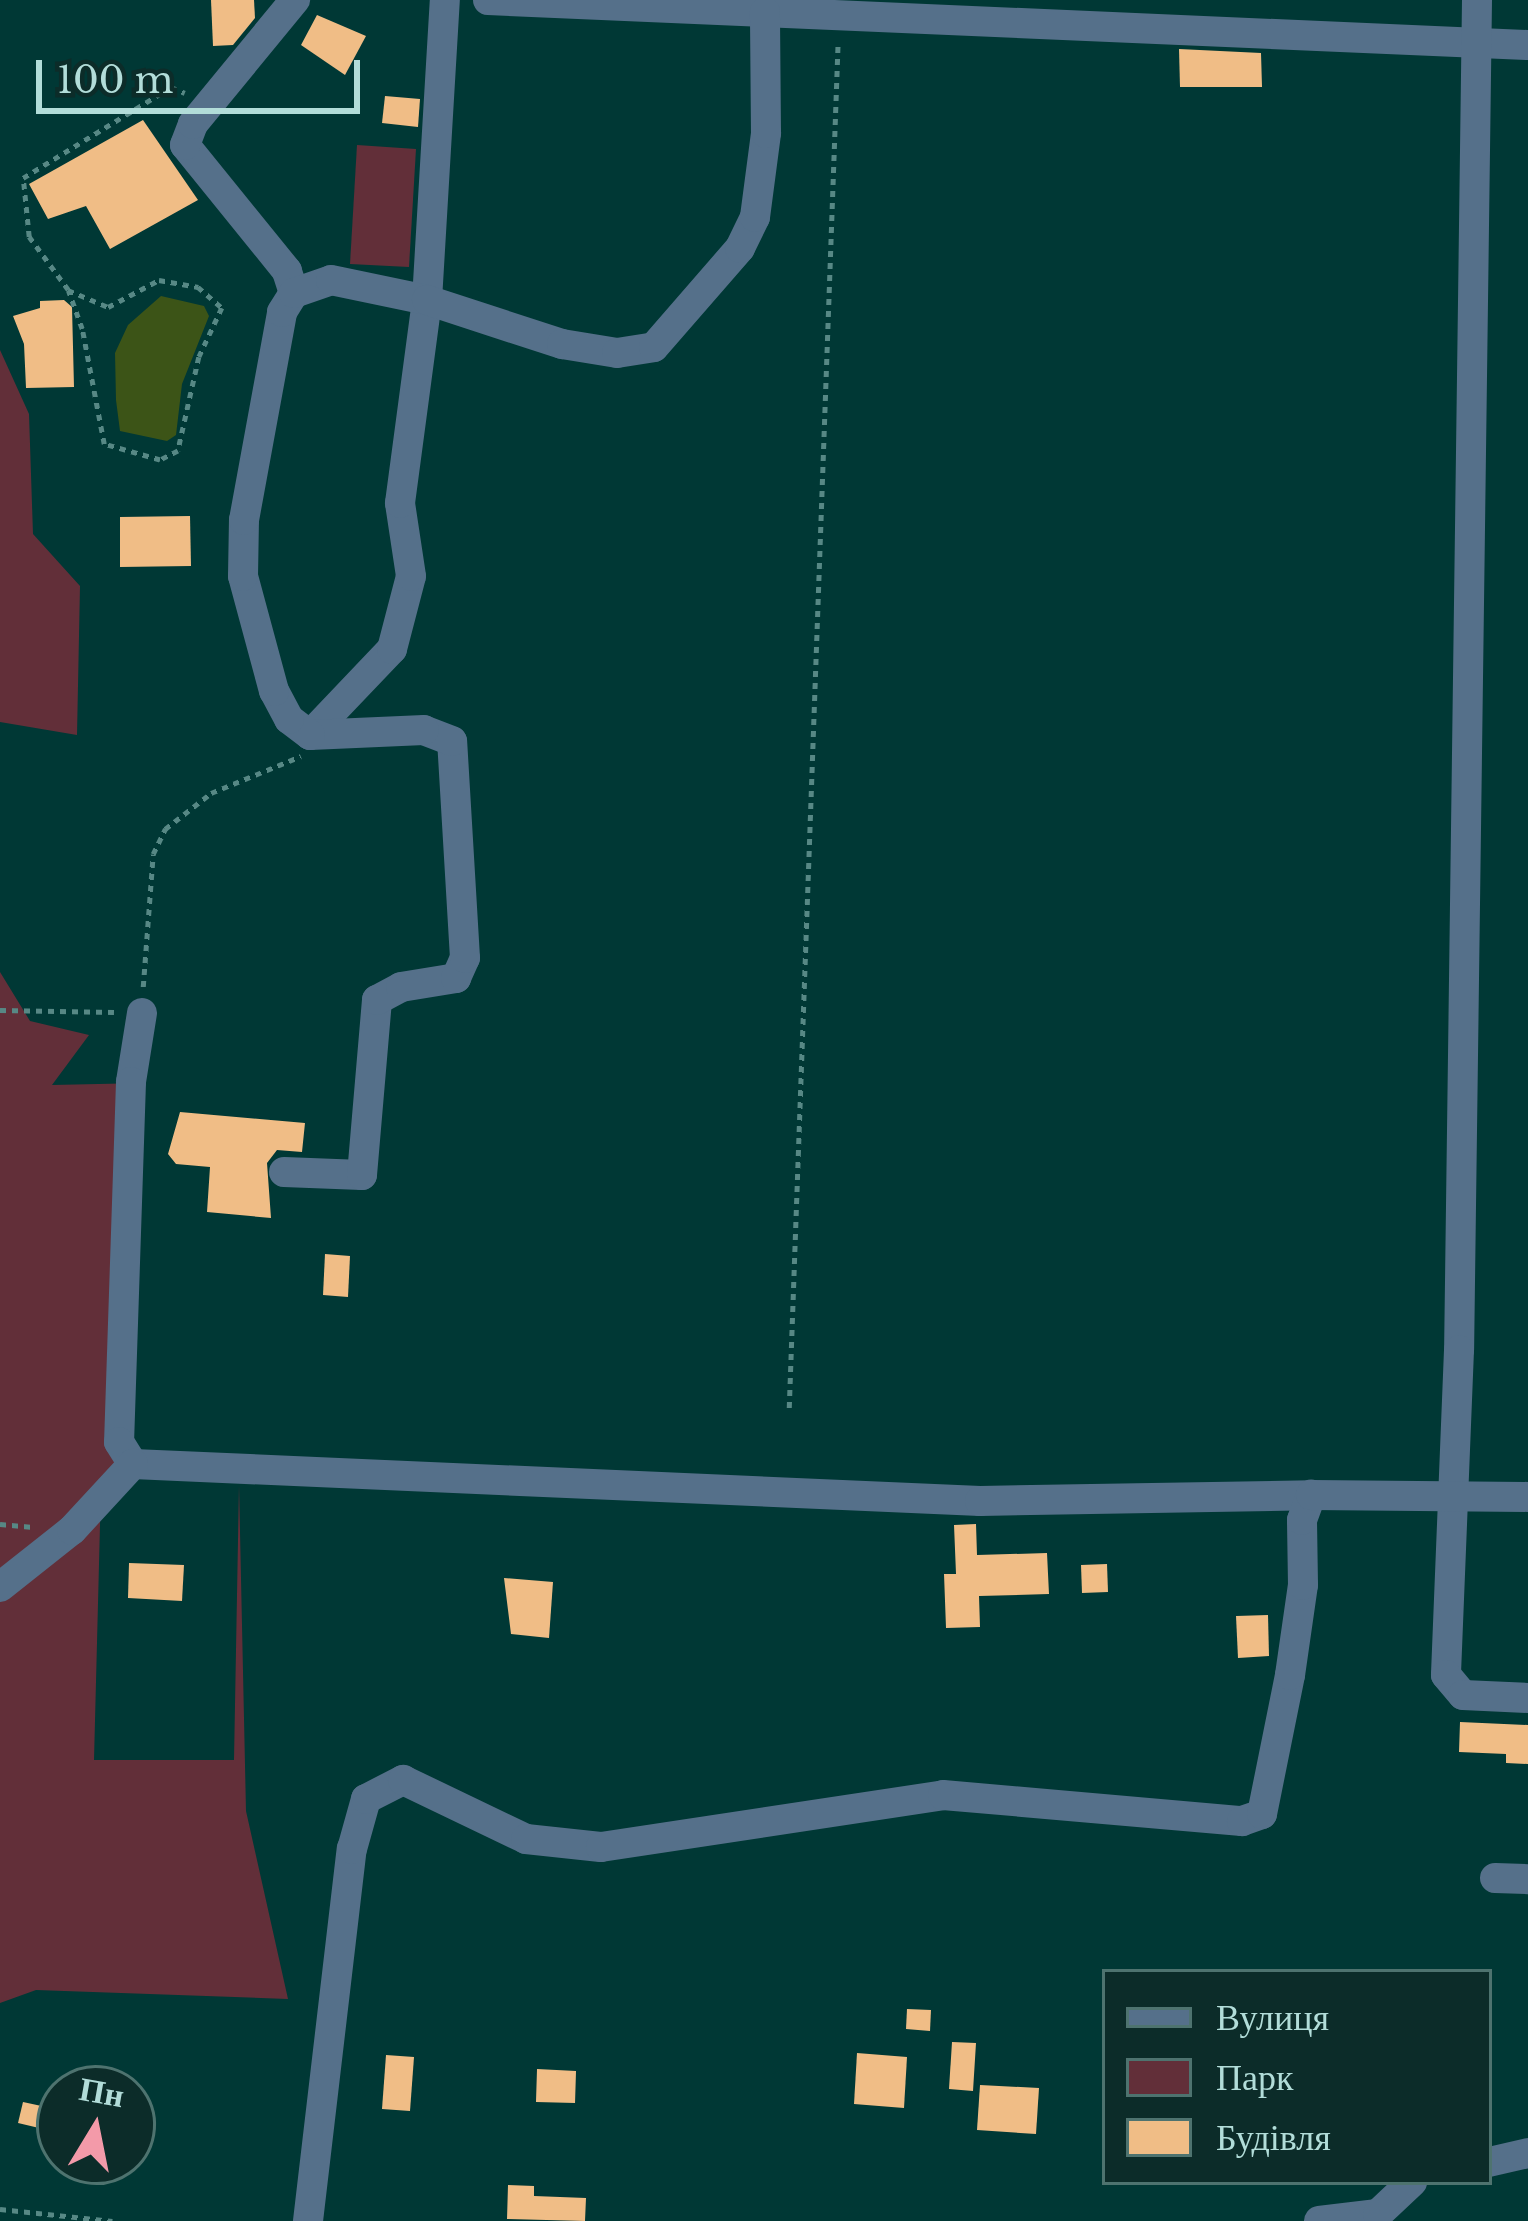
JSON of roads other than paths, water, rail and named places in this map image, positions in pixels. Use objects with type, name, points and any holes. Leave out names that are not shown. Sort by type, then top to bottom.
[{"type":"street","points":[[294,293],[287,271],[188,156],[188,133],[295,0]]},
{"type":"street","points":[[310,735],[392,649],[411,576],[400,503],[428,300],[446,0]]},
{"type":"street","points":[[488,0],[1528,45]]},
{"type":"street","points":[[1478,0],[1458,1392],[1450,1491],[1446,1675],[1463,1695],[1528,1698]]},
{"type":"street","points":[[284,1172],[362,1175],[371,1012],[386,992],[456,979],[465,958],[452,741],[424,730],[310,735],[289,719],[274,691],[242,576],[255,447],[282,312],[294,293],[332,280],[428,300],[562,344],[617,353],[654,346],[740,248],[755,217],[766,133],[765,12]]},
{"type":"street","points":[[133,1464],[119,1442],[131,1082],[142,1013]]},
{"type":"street","points":[[0,1587],[72,1530],[133,1464],[980,1501],[1450,1491],[1528,1497]]},
{"type":"street","points":[[308,2221],[352,1849],[366,1799],[403,1780],[526,1839],[602,1846],[943,1795],[1241,1821],[1262,1814],[1304,1586],[1302,1520],[1311,1495]]},
{"type":"street","points":[[1496,1879],[1528,1880]]},
{"type":"street","points":[[1492,2161],[1528,2153]]},
{"type":"street","points":[[1318,2221],[1380,2217],[1409,2185]]}]
